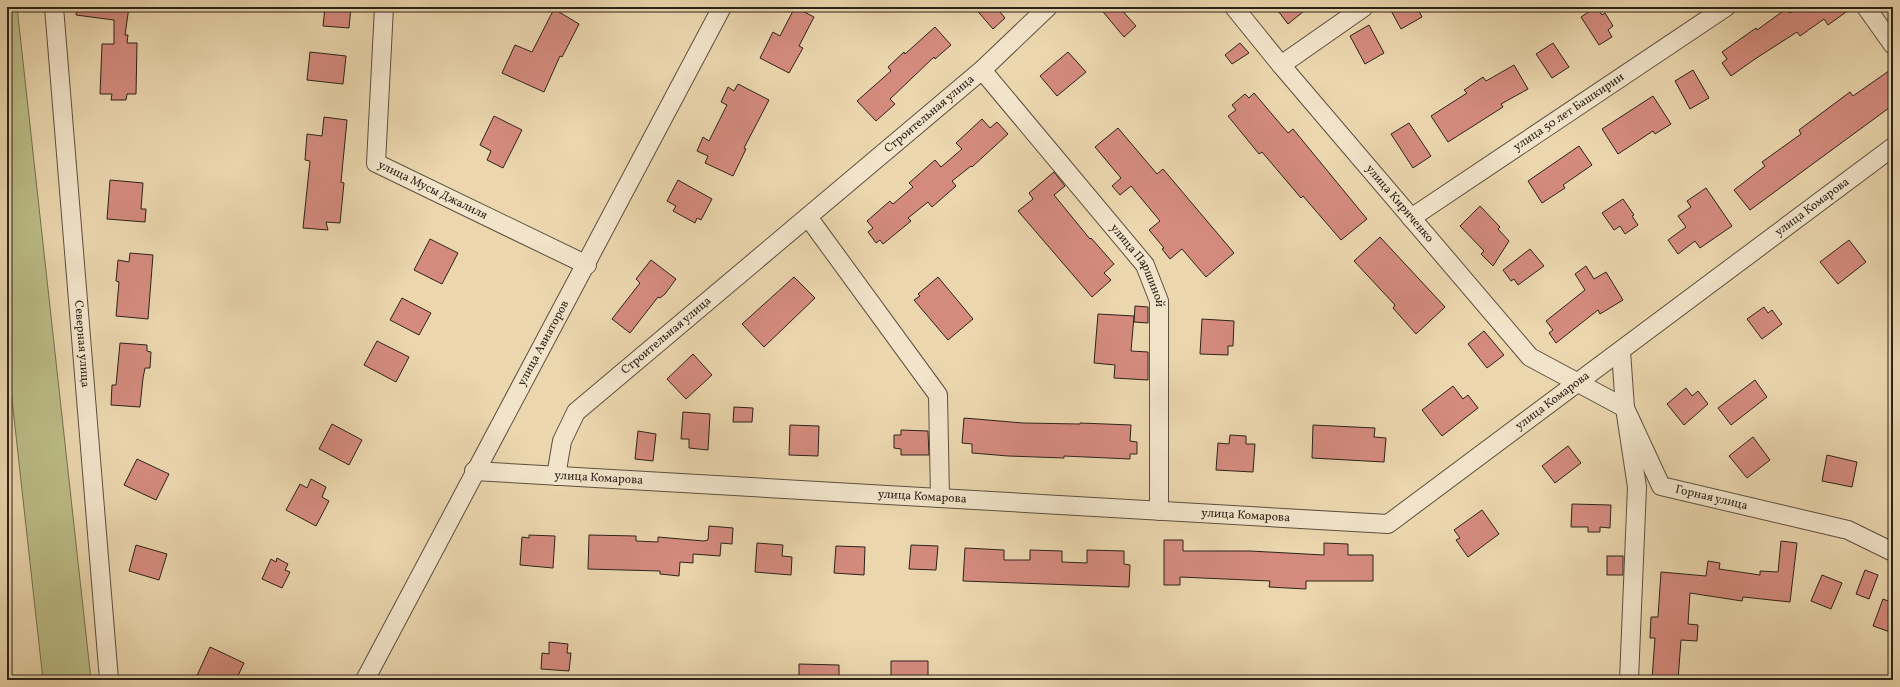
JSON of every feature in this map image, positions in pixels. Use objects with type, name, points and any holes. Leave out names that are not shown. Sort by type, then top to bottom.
[{"type":"street","name":"Северная улица","points":[[54,7],[109,680]]},
{"type":"street","name":"улица Мусы Джалиля","points":[[384,7],[376,163],[587,265]]},
{"type":"street","name":"улица Авиаторов","points":[[365,680],[474,471],[587,265],[722,7]]},
{"type":"street","name":"Строительная улица","points":[[556,476],[562,441],[576,412],[982,70],[1048,7]]},
{"type":"street","name":"улица Кириченко","points":[[1234,7],[1281,65],[1530,357],[1579,383]]},
{"type":"street","points":[[1281,65],[1364,7]]},
{"type":"street","name":"улица 50 лет Башкирии","points":[[1411,218],[1726,7]]},
{"type":"street","points":[[1866,7],[1893,45]]},
{"type":"street","name":"улица Паршиной","points":[[982,70],[1145,265],[1158,301],[1159,511]]},
{"type":"street","name":"улица Комарова","points":[[474,471],[1388,524],[1579,383],[1893,147]]},
{"type":"street","points":[[808,217],[938,395],[940,498]]},
{"type":"street","points":[[1621,351],[1625,408],[1637,487],[1629,680]]},
{"type":"street","points":[[1579,383],[1625,408]]},
{"type":"street","name":"Горная улица","points":[[1625,408],[1661,486],[1848,530],[1893,552]]},
{"type":"green space","points":[[7,7],[17,7],[91,680],[43,680],[7,354]]},
{"type":"building","points":[[77,7],[129,7],[125,35],[128,35],[127,43],[137,43],[136,94],[127,94],[126,100],[111,100],[112,94],[100,94],[102,44],[114,44],[114,20],[76,15]]},
{"type":"building","points":[[325,7],[351,7],[349,28],[323,26]]},
{"type":"building","points":[[795,7],[814,17],[799,46],[803,48],[789,73],[760,58],[773,32],[780,36]]},
{"type":"building","points":[[974,7],[996,7],[1005,18],[993,29]]},
{"type":"building","points":[[1099,7],[1119,7],[1136,26],[1124,37]]},
{"type":"building","points":[[1275,7],[1309,7],[1288,24]]},
{"type":"building","points":[[1389,7],[1417,7],[1422,17],[1401,29]]},
{"type":"building","points":[[1596,7],[1602,15],[1605,13],[1613,26],[1608,30],[1612,37],[1599,45],[1581,17]]},
{"type":"building","points":[[1798,7],[1853,7],[1828,25],[1824,19],[1800,36],[1797,32],[1731,76],[1722,63],[1727,59],[1722,52],[1756,28],[1757,30],[1786,9],[1790,13]]},
{"type":"building","points":[[554,9],[579,24],[562,57],[560,56],[544,92],[502,73],[515,45],[532,52]]},
{"type":"building","points":[[1369,25],[1384,53],[1365,64],[1350,36]]},
{"type":"building","points":[[935,27],[951,45],[935,59],[934,57],[890,99],[895,104],[876,121],[857,101],[891,71],[888,67]]},
{"type":"building","points":[[1240,43],[1249,53],[1232,64],[1225,55]]},
{"type":"building","points":[[1553,43],[1569,67],[1552,78],[1536,54]]},
{"type":"building","points":[[310,52],[346,56],[343,84],[307,80]]},
{"type":"building","points":[[1068,52],[1086,72],[1057,96],[1040,76]]},
{"type":"building","points":[[1514,65],[1528,89],[1501,104],[1503,107],[1448,142],[1431,116],[1467,93],[1464,90],[1483,77],[1486,81]]},
{"type":"building","points":[[1893,68],[1893,105],[1750,210],[1734,190],[1765,166],[1762,162],[1801,134],[1799,130],[1850,92],[1853,96]]},
{"type":"building","points":[[1693,70],[1709,98],[1690,109],[1675,81]]},
{"type":"building","points":[[738,84],[769,100],[744,148],[746,149],[733,176],[705,163],[708,156],[697,151],[703,137],[709,141],[727,105],[721,102],[728,87],[734,91]]},
{"type":"building","points":[[1254,93],[1288,133],[1293,129],[1367,219],[1341,240],[1303,196],[1301,198],[1262,152],[1259,154],[1228,116],[1236,110],[1232,105],[1245,94],[1249,98]]},
{"type":"building","points":[[1653,96],[1671,124],[1655,134],[1653,131],[1618,154],[1602,129]]},
{"type":"building","points":[[494,116],[522,130],[503,168],[487,160],[491,151],[480,145]]},
{"type":"building","points":[[324,117],[347,120],[341,182],[344,183],[340,223],[326,222],[328,230],[303,228],[310,161],[305,160],[307,134],[322,136]]},
{"type":"building","points":[[982,119],[990,128],[997,122],[1008,134],[972,167],[971,166],[952,181],[956,186],[932,207],[928,202],[908,218],[911,221],[883,244],[880,240],[876,243],[868,232],[873,228],[867,221],[890,201],[893,204],[913,187],[909,183],[935,160],[941,167],[962,149],[956,143]]},
{"type":"building","points":[[1409,123],[1431,156],[1413,168],[1391,134]]},
{"type":"building","points":[[1118,128],[1157,174],[1163,169],[1234,253],[1206,277],[1182,249],[1170,259],[1162,249],[1164,248],[1149,230],[1160,221],[1131,186],[1120,195],[1112,186],[1121,178],[1095,147]]},
{"type":"building","points":[[1579,146],[1592,165],[1563,185],[1565,188],[1542,203],[1528,181]]},
{"type":"building","points":[[1054,172],[1065,186],[1054,195],[1090,239],[1091,238],[1114,264],[1104,273],[1111,280],[1092,297],[1018,211],[1033,199],[1029,193]]},
{"type":"building","points":[[110,180],[143,183],[141,209],[146,209],[145,222],[107,219]]},
{"type":"building","points":[[678,180],[712,199],[701,220],[697,218],[695,223],[673,211],[676,206],[667,201]]},
{"type":"building","points":[[1706,188],[1732,226],[1700,248],[1695,241],[1678,254],[1668,240],[1686,227],[1678,216],[1691,207],[1687,201]]},
{"type":"building","points":[[1623,199],[1634,215],[1632,216],[1638,225],[1625,234],[1620,226],[1614,230],[1602,213]]},
{"type":"building","points":[[1480,206],[1500,227],[1498,229],[1509,241],[1493,266],[1481,254],[1484,251],[1460,226]]},
{"type":"building","points":[[1380,237],[1445,307],[1416,334],[1393,308],[1395,305],[1354,261]]},
{"type":"building","points":[[430,239],[458,253],[442,284],[414,270]]},
{"type":"building","points":[[1849,240],[1866,262],[1838,284],[1820,262]]},
{"type":"building","points":[[1530,249],[1544,266],[1518,285],[1514,279],[1511,281],[1503,270]]},
{"type":"building","points":[[130,253],[153,255],[148,319],[116,316],[119,282],[116,281],[118,260],[129,262]]},
{"type":"building","points":[[651,260],[676,279],[665,294],[660,298],[658,297],[630,333],[612,319],[640,283],[636,279]]},
{"type":"building","points":[[1586,266],[1594,279],[1606,272],[1623,300],[1600,314],[1598,310],[1556,343],[1549,333],[1553,330],[1546,321],[1585,290],[1575,274]]},
{"type":"building","points":[[794,277],[815,298],[764,347],[742,324]]},
{"type":"building","points":[[938,277],[973,319],[948,340],[914,300],[920,296],[918,294]]},
{"type":"building","points":[[402,298],[431,313],[419,335],[390,320]]},
{"type":"building","points":[[1135,306],[1148,307],[1148,323],[1134,322]]},
{"type":"building","points":[[1764,307],[1768,313],[1772,310],[1782,324],[1762,339],[1747,319]]},
{"type":"building","points":[[1098,314],[1134,316],[1131,351],[1148,352],[1148,380],[1114,378],[1115,365],[1094,363]]},
{"type":"building","points":[[1202,319],[1234,321],[1233,346],[1228,346],[1228,355],[1200,354]]},
{"type":"building","points":[[1484,331],[1504,355],[1487,368],[1468,344]]},
{"type":"building","points":[[377,341],[409,357],[396,382],[364,365]]},
{"type":"building","points":[[120,343],[147,345],[147,351],[151,352],[150,368],[145,368],[143,378],[140,407],[111,405],[112,385],[116,385]]},
{"type":"building","points":[[693,354],[712,375],[686,399],[667,379]]},
{"type":"building","points":[[1755,380],[1767,397],[1731,425],[1718,408]]},
{"type":"building","points":[[1453,386],[1463,399],[1468,395],[1478,408],[1442,436],[1422,410]]},
{"type":"building","points":[[1686,388],[1692,396],[1698,391],[1708,404],[1684,425],[1667,404]]},
{"type":"building","points":[[734,407],[753,408],[752,422],[733,422]]},
{"type":"building","points":[[683,412],[710,414],[708,450],[689,448],[689,439],[681,439]]},
{"type":"building","points":[[964,418],[1023,423],[1131,425],[1130,441],[1137,442],[1137,454],[1130,454],[1130,459],[1064,456],[1064,458],[1008,456],[972,453],[972,444],[962,443]]},
{"type":"building","points":[[332,424],[362,440],[349,465],[319,449]]},
{"type":"building","points":[[790,425],[819,426],[818,456],[789,455]]},
{"type":"building","points":[[1313,425],[1375,428],[1374,437],[1386,438],[1384,462],[1312,458]]},
{"type":"building","points":[[901,430],[928,431],[929,455],[901,455],[901,449],[894,448],[894,435],[901,435]]},
{"type":"building","points":[[638,431],[656,434],[653,461],[635,459]]},
{"type":"building","points":[[1230,435],[1246,436],[1246,444],[1255,444],[1253,472],[1216,470],[1218,443],[1229,444]]},
{"type":"building","points":[[1753,437],[1770,460],[1747,478],[1729,456]]},
{"type":"building","points":[[1568,446],[1581,463],[1555,483],[1542,466]]},
{"type":"building","points":[[1827,455],[1857,462],[1852,487],[1822,481]]},
{"type":"building","points":[[137,459],[169,474],[156,500],[124,485]]},
{"type":"building","points":[[311,479],[326,487],[322,497],[329,501],[316,526],[286,510],[300,484],[307,488]]},
{"type":"building","points":[[1572,504],[1611,505],[1610,528],[1600,527],[1600,532],[1588,532],[1588,527],[1571,527]]},
{"type":"building","points":[[1482,510],[1499,534],[1468,557],[1456,540],[1460,538],[1454,530]]},
{"type":"building","points":[[709,526],[733,528],[732,544],[721,543],[720,556],[693,554],[693,563],[680,562],[679,576],[660,574],[660,571],[588,569],[589,535],[636,536],[636,541],[658,542],[658,537],[704,541],[708,540]]},
{"type":"building","points":[[529,535],[555,536],[553,568],[520,565],[522,537],[529,538]]},
{"type":"building","points":[[1164,540],[1183,540],[1183,551],[1250,551],[1324,555],[1324,543],[1348,544],[1348,555],[1373,555],[1373,581],[1306,581],[1306,589],[1269,587],[1270,581],[1180,577],[1180,585],[1164,585]]},
{"type":"building","points":[[1781,541],[1797,543],[1790,602],[1743,597],[1742,601],[1690,593],[1688,624],[1698,625],[1697,641],[1681,640],[1678,680],[1652,680],[1655,638],[1650,638],[1651,617],[1658,617],[1661,572],[1706,576],[1708,561],[1720,563],[1719,569],[1760,575],[1760,571],[1778,572]]},
{"type":"building","points":[[757,543],[783,545],[782,556],[792,557],[791,575],[755,572]]},
{"type":"building","points":[[136,545],[167,554],[159,580],[129,571]]},
{"type":"building","points":[[911,545],[938,546],[936,570],[909,569]]},
{"type":"building","points":[[836,546],[865,547],[864,575],[834,573]]},
{"type":"building","points":[[965,548],[1004,550],[1004,560],[1030,560],[1030,550],[1062,551],[1062,562],[1087,563],[1087,550],[1124,551],[1124,564],[1130,565],[1129,587],[963,581]]},
{"type":"building","points":[[1607,556],[1623,556],[1623,575],[1607,575]]},
{"type":"building","points":[[277,558],[288,564],[285,570],[290,572],[282,588],[262,579],[271,559],[276,562]]},
{"type":"building","points":[[1865,570],[1878,575],[1869,599],[1856,594]]},
{"type":"building","points":[[1822,575],[1842,583],[1831,609],[1811,601]]},
{"type":"building","points":[[1883,599],[1893,603],[1893,633],[1873,626]]},
{"type":"building","points":[[549,642],[568,644],[567,653],[571,653],[569,671],[541,669],[542,653],[549,654]]},
{"type":"building","points":[[210,647],[244,663],[236,680],[195,680]]},
{"type":"building","points":[[891,661],[928,661],[928,676],[920,676],[920,680],[891,680]]},
{"type":"building","points":[[799,664],[839,665],[839,680],[799,680]]}]
